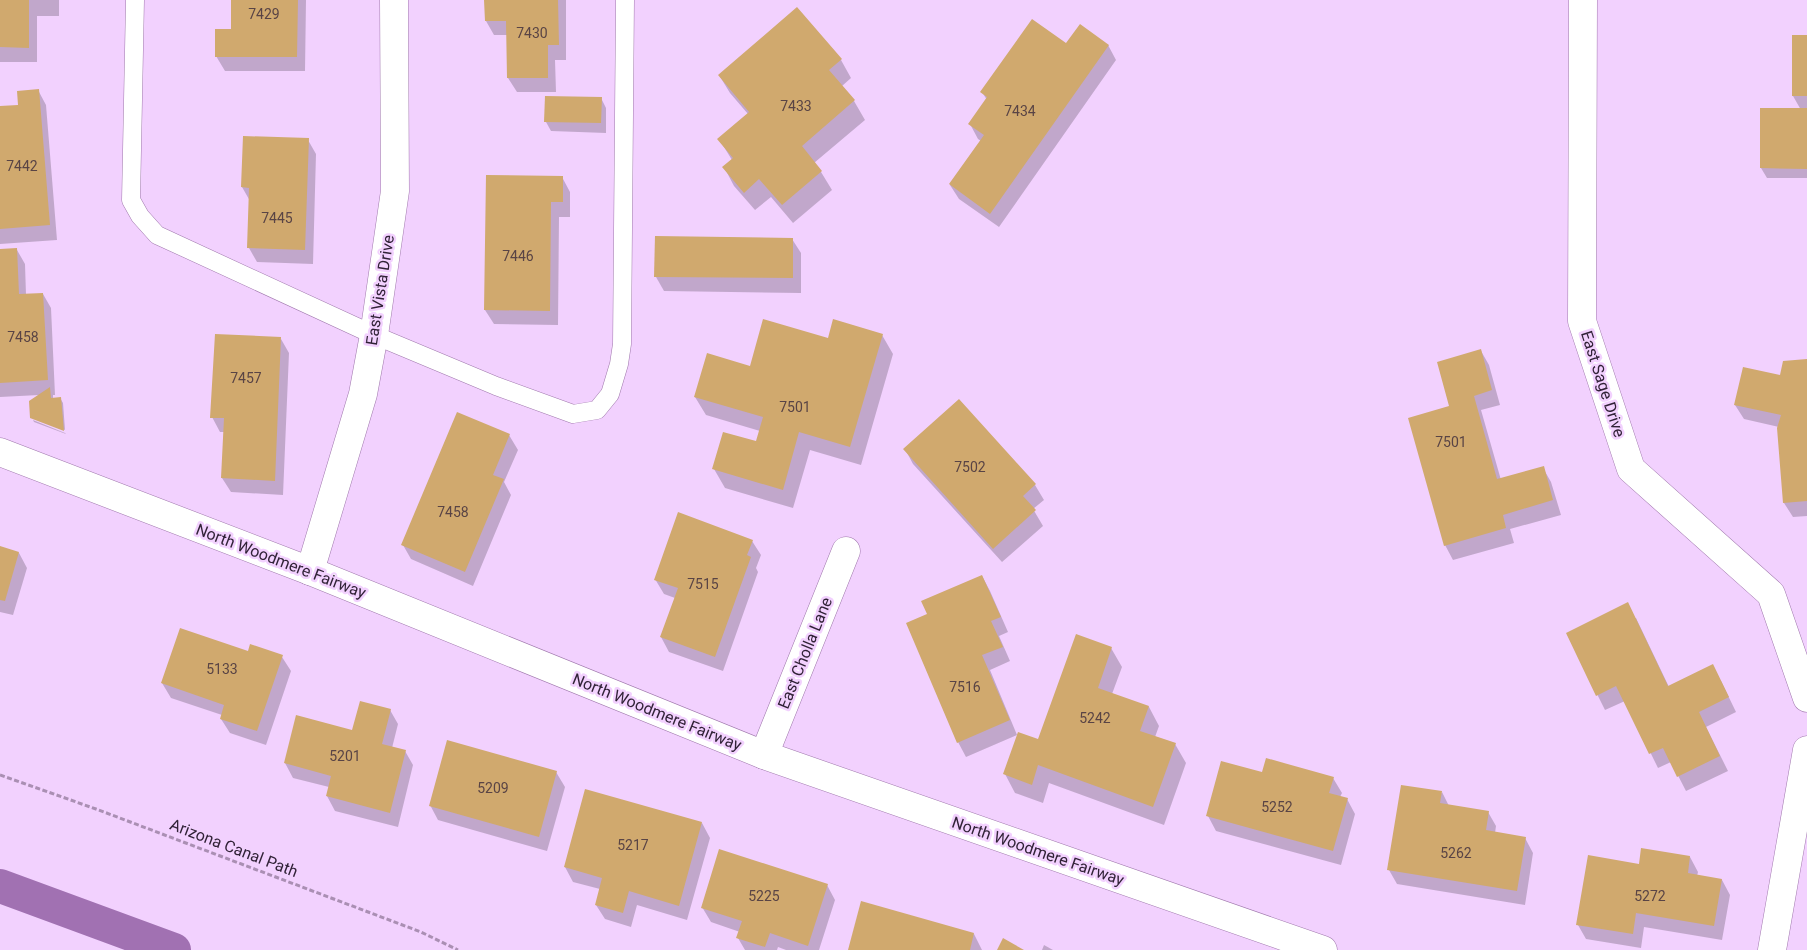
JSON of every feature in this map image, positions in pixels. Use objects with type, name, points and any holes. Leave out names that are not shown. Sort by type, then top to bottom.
[{"type":"street","name":"East Vista Drive","points":[[310,572],[363,394],[374,335],[395,191],[394,0]]},
{"type":"street","name":"East Sage Drive","points":[[1583,0],[1582,321],[1631,469],[1772,594],[1807,698]]},
{"type":"street","name":"North Woodmere Fairway","points":[[0,452],[310,572],[764,755],[1323,950]]},
{"type":"street","name":"East Cholla Lane","points":[[764,755],[846,551]]},
{"type":"street","points":[[1772,950],[1807,750]]},
{"type":"lane","points":[[135,0],[131,200],[140,216],[157,234],[374,335],[496,386],[573,414],[597,410],[610,394],[619,364],[622,344],[625,0]]},
{"type":"path","name":"Arizona Canal Path","points":[[0,775],[96,809],[421,932],[458,950]]},
{"type":"building","points":[[0,0],[29,0],[29,48],[0,47]]},
{"type":"building","points":[[231,0],[298,0],[297,57],[215,57],[215,29],[231,29]]},
{"type":"building","points":[[484,0],[558,0],[559,45],[548,45],[548,78],[507,78],[506,21],[485,21]]},
{"type":"building","points":[[797,7],[842,59],[829,70],[855,100],[802,146],[822,171],[782,205],[759,179],[744,193],[722,167],[733,158],[717,139],[749,112],[718,75]]},
{"type":"building","points":[[1032,19],[1066,43],[1080,24],[1109,45],[990,214],[949,184],[984,135],[968,124],[987,97],[980,92]]},
{"type":"building","points":[[1792,35],[1807,35],[1807,96],[1792,96]]},
{"type":"building","points":[[39,89],[50,225],[0,229],[0,106],[18,105],[17,91]]},
{"type":"building","points":[[545,96],[602,97],[601,123],[544,122]]},
{"type":"building","points":[[1760,108],[1807,108],[1807,169],[1760,168]]},
{"type":"building","points":[[243,136],[309,138],[305,250],[247,248],[249,188],[241,187]]},
{"type":"building","points":[[486,175],[563,176],[563,202],[551,202],[550,311],[484,310]]},
{"type":"building","points":[[655,236],[793,238],[793,278],[654,277]]},
{"type":"building","points":[[17,248],[19,294],[43,293],[48,380],[0,383],[0,249]]},
{"type":"building","points":[[763,319],[828,338],[833,319],[883,334],[850,447],[799,432],[783,490],[712,469],[723,432],[756,441],[763,417],[694,397],[707,353],[750,366]]},
{"type":"building","points":[[215,334],[281,337],[275,481],[221,478],[224,418],[210,418]]},
{"type":"building","points":[[1481,349],[1492,390],[1474,396],[1497,479],[1544,466],[1553,500],[1503,515],[1506,528],[1444,546],[1408,418],[1449,406],[1437,362]]},
{"type":"building","points":[[1807,359],[1807,501],[1783,503],[1777,428],[1781,415],[1734,405],[1743,367],[1780,375],[1783,361]]},
{"type":"building","points":[[50,387],[51,398],[61,397],[64,431],[30,418],[29,401]]},
{"type":"building","points":[[959,399],[1036,484],[1023,496],[1036,510],[993,549],[903,449]]},
{"type":"building","points":[[457,412],[510,434],[493,475],[504,479],[465,572],[401,545]]},
{"type":"building","points":[[678,512],[753,540],[747,555],[751,557],[715,657],[660,637],[678,588],[654,580]]},
{"type":"building","points":[[0,546],[19,552],[5,601],[0,600]]},
{"type":"building","points":[[982,575],[1001,617],[991,621],[1003,647],[982,655],[1010,720],[957,743],[906,623],[927,614],[921,601]]},
{"type":"building","points":[[1628,602],[1668,686],[1713,664],[1729,697],[1699,712],[1720,756],[1677,777],[1663,748],[1649,754],[1616,686],[1596,696],[1566,633]]},
{"type":"building","points":[[180,628],[248,651],[250,644],[283,655],[257,731],[220,719],[224,705],[161,683]]},
{"type":"building","points":[[1076,634],[1112,647],[1098,688],[1149,706],[1140,731],[1176,743],[1153,807],[1038,765],[1032,785],[1003,774],[1018,732],[1038,739]]},
{"type":"building","points":[[360,701],[391,709],[382,744],[406,750],[390,813],[326,796],[331,776],[284,763],[296,715],[352,730]]},
{"type":"building","points":[[447,740],[557,771],[539,837],[429,806]]},
{"type":"building","points":[[1266,758],[1334,777],[1329,793],[1348,798],[1333,851],[1206,816],[1221,761],[1262,772]]},
{"type":"building","points":[[1401,785],[1442,791],[1440,803],[1489,811],[1486,830],[1526,837],[1517,891],[1387,870]]},
{"type":"building","points":[[585,789],[702,822],[679,906],[629,891],[623,913],[595,905],[602,878],[564,867]]},
{"type":"building","points":[[1641,848],[1690,856],[1688,873],[1722,879],[1714,926],[1636,913],[1633,934],[1576,925],[1588,855],[1639,864]]},
{"type":"building","points":[[719,849],[828,884],[808,946],[770,933],[765,947],[736,938],[742,921],[701,908]]},
{"type":"building","points":[[861,901],[974,933],[970,950],[848,950]]},
{"type":"building","points":[[1003,938],[1024,950],[997,950]]},
{"type":"waterway","points":[[0,886],[174,950]]}]
